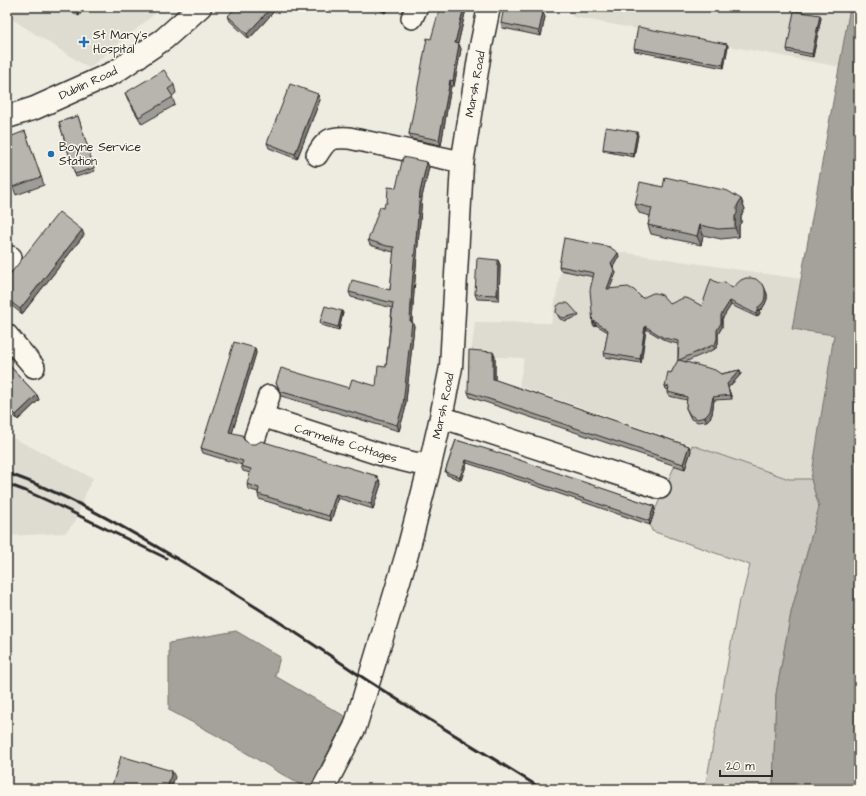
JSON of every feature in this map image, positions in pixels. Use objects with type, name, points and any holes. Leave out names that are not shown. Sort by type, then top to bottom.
[{"type":"main road","name":"Dublin Road","points":[[7,117],[35,108],[115,72],[164,39],[200,7]]},
{"type":"main road","name":"Marsh Road","points":[[323,789],[355,727],[406,554],[430,465],[441,417],[451,367],[462,162],[489,7]]},
{"type":"street","points":[[317,155],[326,142],[337,137],[349,138],[462,162]]},
{"type":"street","points":[[7,335],[34,367]]},
{"type":"street","points":[[255,436],[269,396]]},
{"type":"street","name":"Carmelite Cottages","points":[[262,416],[385,456],[430,465]]},
{"type":"street","points":[[441,417],[660,488]]},
{"type":"shaded area","name":"St Mary's Hospital","points":[[7,7],[163,7],[89,68],[7,16]]},
{"type":"shaded area","points":[[567,7],[849,7],[841,67],[573,17]]},
{"type":"shaded area","points":[[850,7],[859,7],[859,789],[773,789],[776,694],[791,613],[819,507],[811,479],[834,335],[792,329]]},
{"type":"shaded area","points":[[566,242],[607,250],[801,279],[792,329],[834,335],[811,479],[789,479],[519,386],[524,358],[471,355],[475,322],[551,323]]},
{"type":"shaded area","points":[[7,433],[9,436],[93,478],[75,522],[65,533],[7,536]]},
{"type":"shaded area","points":[[692,445],[789,479],[811,479],[819,507],[791,613],[776,694],[773,789],[705,789],[739,600],[742,597],[750,565],[652,531],[650,525],[655,510],[675,465],[685,469]]},
{"type":"shaded area","points":[[236,631],[280,657],[275,676],[346,717],[310,789],[307,789],[216,735],[169,710],[169,643]]},
{"type":"building","points":[[236,7],[272,7],[247,34],[228,16]]},
{"type":"building","points":[[440,7],[464,7],[455,43],[459,44],[453,81],[450,80],[439,140],[409,134],[427,38],[431,39]]},
{"type":"building","points":[[504,7],[519,7],[543,12],[539,31],[501,23]]},
{"type":"building","points":[[794,11],[820,15],[812,54],[787,49]]},
{"type":"building","points":[[638,27],[727,44],[723,65],[634,48]]},
{"type":"building","points":[[164,70],[174,85],[168,89],[173,97],[139,117],[125,93]]},
{"type":"building","points":[[290,84],[318,94],[295,154],[267,143]]},
{"type":"building","points":[[78,116],[94,168],[75,174],[59,122]]},
{"type":"building","points":[[606,127],[637,132],[633,154],[603,149]]},
{"type":"building","points":[[25,131],[41,177],[13,187],[7,170],[7,138]]},
{"type":"building","points":[[403,157],[427,162],[420,192],[412,286],[410,321],[412,321],[403,405],[397,425],[279,391],[276,383],[281,368],[349,388],[352,379],[376,386],[378,366],[386,367],[393,303],[349,292],[352,280],[390,290],[394,247],[368,240],[380,207],[384,208],[385,203],[387,203],[388,187],[396,188]]},
{"type":"building","points":[[665,177],[728,191],[741,199],[737,206],[735,228],[718,229],[700,225],[697,236],[648,225],[652,208],[635,204],[640,182],[663,187]]},
{"type":"building","points":[[59,212],[82,230],[20,309],[7,299],[7,278]]},
{"type":"building","points":[[564,238],[610,247],[618,253],[611,263],[614,270],[607,289],[628,287],[634,290],[642,298],[656,293],[662,295],[670,304],[686,298],[702,306],[711,279],[718,283],[725,282],[732,288],[741,280],[751,278],[756,279],[764,286],[764,301],[757,308],[759,309],[756,314],[730,301],[721,315],[721,323],[717,330],[717,339],[715,344],[679,360],[715,370],[721,374],[740,370],[727,384],[730,395],[713,397],[710,411],[705,417],[697,419],[690,415],[686,408],[687,397],[668,392],[669,387],[665,386],[668,372],[671,373],[678,361],[679,341],[664,338],[645,326],[640,359],[604,353],[608,330],[594,321],[593,324],[590,290],[594,273],[559,266]]},
{"type":"building","points":[[477,258],[498,260],[497,295],[475,294]]},
{"type":"building","points":[[561,303],[569,304],[578,314],[564,318],[559,316],[556,312],[557,306]]},
{"type":"building","points":[[325,306],[342,311],[338,327],[320,322]]},
{"type":"building","points":[[234,342],[255,348],[229,432],[242,435],[244,440],[250,444],[256,444],[261,441],[377,476],[376,478],[379,479],[371,504],[336,494],[329,516],[258,494],[259,488],[247,484],[251,469],[241,466],[243,461],[201,448]]},
{"type":"building","points":[[469,350],[493,352],[493,379],[689,446],[683,464],[468,392]]},
{"type":"building","points":[[7,363],[37,395],[16,415],[7,406]]},
{"type":"building","points":[[456,440],[493,451],[654,506],[649,521],[466,460],[460,477],[445,472]]},
{"type":"building","points":[[121,756],[172,771],[167,789],[111,789]]},
{"type":"railway","points":[[7,473],[70,499],[90,509],[217,582],[402,703],[542,789]]},
{"type":"railway","points":[[7,484],[55,504],[166,558]]},
{"type":"place","name":"St Mary's Hospital","points":[[84,42]]},
{"type":"place","name":"Boyne Service Station","points":[[51,154]]}]
